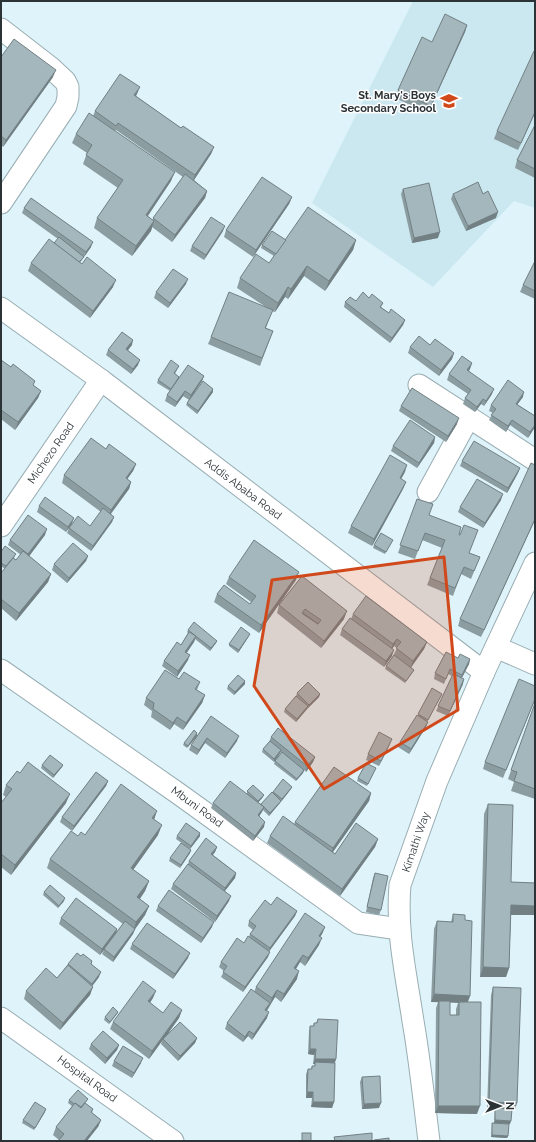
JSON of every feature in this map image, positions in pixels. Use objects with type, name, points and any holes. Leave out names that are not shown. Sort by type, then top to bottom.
[{"type":"street","points":[[1,29],[50,67],[65,81],[68,87],[66,106],[1,203]]},
{"type":"street","name":"Addis Ababa Road","points":[[1,308],[101,380],[484,672]]},
{"type":"street","name":"Michezo Road","points":[[1,526],[101,380]]},
{"type":"street","points":[[419,385],[535,460]]},
{"type":"street","points":[[428,492],[469,417]]},
{"type":"street","name":"Kimathi Way","points":[[429,1141],[414,1022],[399,929],[400,885],[437,781],[484,672],[535,563]]},
{"type":"street","points":[[496,647],[535,664]]},
{"type":"street","name":"Mbuni Road","points":[[1,670],[179,794],[358,923],[399,929]]},
{"type":"street","name":"Hospital Road","points":[[1,1018],[173,1141]]},
{"type":"highlighted area","points":[[444,557],[458,710],[324,789],[254,686],[272,580]]},
{"type":"shaded area","name":"St. Mary's Boys Secondary School","points":[[413,1],[535,1],[535,208],[514,201],[433,287],[312,203]]},
{"type":"building","points":[[445,14],[467,25],[431,106],[398,90],[422,37],[432,42]]},
{"type":"building","points":[[14,39],[56,70],[6,140],[1,136],[1,57]]},
{"type":"building","points":[[534,51],[535,112],[521,143],[497,131]]},
{"type":"building","points":[[120,74],[140,87],[134,95],[181,128],[183,126],[214,147],[195,175],[118,123],[116,126],[95,111]]},
{"type":"building","points":[[89,113],[175,172],[146,215],[154,221],[136,246],[97,218],[123,180],[86,155],[92,145],[76,134]]},
{"type":"building","points":[[535,125],[535,169],[517,160]]},
{"type":"building","points":[[185,174],[207,191],[175,235],[153,218]]},
{"type":"building","points":[[262,177],[292,197],[256,250],[226,230]]},
{"type":"building","points":[[478,182],[483,194],[488,191],[498,212],[468,226],[453,194]]},
{"type":"building","points":[[429,183],[440,232],[414,238],[403,189]]},
{"type":"building","points":[[31,198],[93,242],[86,252],[24,208]]},
{"type":"building","points":[[308,207],[356,240],[329,281],[307,266],[291,289],[288,287],[278,303],[240,278],[256,254],[269,263]]},
{"type":"building","points":[[211,217],[225,226],[206,255],[192,246]]},
{"type":"building","points":[[272,231],[286,240],[276,254],[262,245]]},
{"type":"building","points":[[59,237],[84,257],[79,262],[54,243]]},
{"type":"building","points":[[49,239],[82,264],[87,257],[116,280],[93,311],[31,263]]},
{"type":"building","points":[[535,261],[535,291],[523,285]]},
{"type":"building","points":[[173,269],[188,279],[170,303],[156,292]]},
{"type":"building","points":[[229,292],[273,310],[265,328],[273,331],[262,358],[211,337]]},
{"type":"building","points":[[363,292],[369,298],[372,294],[383,303],[380,307],[389,313],[391,309],[405,320],[392,338],[345,302],[350,297],[356,301]]},
{"type":"building","points":[[122,332],[133,340],[126,349],[140,360],[133,369],[108,350]]},
{"type":"building","points":[[419,336],[430,345],[435,339],[454,353],[441,370],[410,347]]},
{"type":"building","points":[[462,356],[472,363],[467,370],[494,389],[486,401],[483,399],[477,407],[465,398],[471,390],[449,374]]},
{"type":"building","points":[[1,360],[11,367],[13,364],[35,381],[33,385],[41,391],[18,422],[1,410]]},
{"type":"building","points":[[171,360],[179,366],[174,373],[179,377],[171,389],[158,380]]},
{"type":"building","points":[[188,365],[204,376],[191,395],[185,391],[177,402],[167,395]]},
{"type":"building","points":[[508,380],[524,392],[516,404],[535,416],[535,425],[530,432],[512,420],[508,426],[491,415],[496,409],[491,405]]},
{"type":"building","points":[[203,381],[213,389],[198,411],[187,403]]},
{"type":"building","points":[[412,388],[459,418],[448,436],[401,406]]},
{"type":"building","points":[[410,420],[435,437],[419,463],[393,446]]},
{"type":"building","points":[[91,438],[106,449],[109,444],[136,464],[126,478],[131,482],[111,510],[64,475]]},
{"type":"building","points":[[474,441],[520,468],[508,488],[462,461]]},
{"type":"building","points":[[390,455],[407,465],[400,478],[406,482],[374,539],[351,526]]},
{"type":"building","points":[[531,463],[535,465],[535,519],[484,630],[460,619]]},
{"type":"building","points":[[477,479],[503,494],[485,523],[460,507]]},
{"type":"building","points":[[45,497],[74,518],[68,527],[39,506]]},
{"type":"building","points":[[417,499],[433,504],[429,515],[461,527],[459,535],[464,525],[478,530],[469,553],[480,557],[474,571],[464,567],[455,588],[430,578],[445,540],[425,533],[418,551],[400,545]]},
{"type":"building","points":[[103,508],[114,517],[93,546],[69,528],[78,516],[90,526]]},
{"type":"building","points":[[28,515],[47,529],[28,554],[10,540]]},
{"type":"building","points":[[381,533],[393,540],[386,552],[374,545]]},
{"type":"building","points":[[254,540],[299,572],[261,625],[217,594],[224,585],[250,604],[256,596],[229,577]]},
{"type":"building","points":[[73,543],[88,556],[69,578],[54,564]]},
{"type":"building","points":[[5,546],[16,554],[6,566],[1,563],[1,552]]},
{"type":"building","points":[[23,551],[51,574],[19,613],[1,599],[1,573],[13,558],[16,560]]},
{"type":"building","points":[[302,576],[347,611],[324,641],[279,605]],"holes":[[[305,609],[321,620],[318,624],[302,613]]]},
{"type":"building","points":[[366,596],[427,642],[413,661],[396,648],[401,642],[397,639],[393,644],[353,614]]},
{"type":"building","points":[[350,618],[394,650],[386,661],[342,629]]},
{"type":"building","points":[[194,622],[217,641],[211,648],[188,630]]},
{"type":"building","points":[[241,627],[250,634],[239,650],[229,644]]},
{"type":"building","points":[[189,632],[196,636],[185,652],[190,655],[178,671],[164,661],[177,642],[181,645]]},
{"type":"building","points":[[446,652],[458,658],[460,654],[470,659],[462,675],[450,669],[446,679],[435,673]]},
{"type":"building","points":[[394,655],[414,670],[406,681],[386,666]]},
{"type":"building","points":[[165,670],[179,679],[184,672],[200,682],[195,689],[205,695],[186,723],[177,717],[173,723],[153,709],[154,703],[146,698]]},
{"type":"building","points":[[453,674],[464,679],[450,711],[438,706]]},
{"type":"building","points":[[238,675],[245,681],[235,692],[228,686]]},
{"type":"building","points":[[519,679],[535,686],[535,699],[506,770],[485,762]]},
{"type":"building","points":[[308,682],[320,694],[309,705],[297,693]]},
{"type":"building","points":[[432,688],[442,694],[428,720],[418,714]]},
{"type":"building","points":[[296,696],[308,706],[297,719],[285,709]]},
{"type":"building","points":[[535,703],[535,789],[514,781],[517,772],[511,770]]},
{"type":"building","points":[[417,715],[428,722],[411,749],[400,742]]},
{"type":"building","points":[[211,716],[239,736],[227,753],[207,738],[199,750],[191,745]]},
{"type":"building","points":[[278,728],[315,757],[307,766],[271,737]]},
{"type":"building","points":[[194,730],[197,733],[188,746],[184,743]]},
{"type":"building","points":[[379,732],[392,739],[381,761],[368,754]]},
{"type":"building","points":[[270,741],[281,750],[274,759],[263,749]]},
{"type":"building","points":[[282,752],[304,770],[297,779],[275,761]]},
{"type":"building","points":[[50,755],[63,765],[54,775],[42,765]]},
{"type":"building","points":[[28,762],[70,794],[15,865],[1,854],[1,803],[12,789],[6,785],[17,771],[20,773]]},
{"type":"building","points":[[366,763],[376,768],[368,784],[358,778]]},
{"type":"building","points":[[334,767],[371,793],[333,848],[295,822]]},
{"type":"building","points":[[96,772],[108,781],[74,826],[62,817]]},
{"type":"building","points":[[283,779],[292,787],[282,799],[273,792]]},
{"type":"building","points":[[230,781],[264,807],[258,815],[265,822],[255,836],[213,803]]},
{"type":"building","points":[[121,784],[157,811],[152,818],[162,825],[131,868],[149,881],[137,897],[149,906],[136,922],[50,859],[71,831],[78,836],[81,832],[85,835]]},
{"type":"building","points":[[253,785],[264,795],[258,801],[247,791]]},
{"type":"building","points":[[272,792],[281,801],[270,813],[261,804]]},
{"type":"building","points":[[488,804],[513,805],[511,882],[535,883],[535,906],[511,905],[509,968],[483,967]]},
{"type":"building","points":[[283,816],[335,854],[356,823],[378,839],[342,889],[270,836]]},
{"type":"building","points":[[186,823],[200,833],[191,846],[177,836]]},
{"type":"building","points":[[206,838],[217,847],[211,854],[236,873],[225,888],[189,861]]},
{"type":"building","points":[[181,843],[191,850],[181,865],[170,858]]},
{"type":"building","points":[[188,864],[231,896],[217,916],[173,884]]},
{"type":"building","points":[[375,873],[388,876],[381,910],[367,907]]},
{"type":"building","points":[[50,885],[65,898],[59,906],[44,892]]},
{"type":"building","points":[[169,890],[214,922],[203,938],[158,906]]},
{"type":"building","points":[[277,897],[297,911],[270,948],[250,934],[256,926],[249,921],[265,900],[271,905]]},
{"type":"building","points":[[76,898],[117,929],[102,949],[61,918]]},
{"type":"building","points":[[305,913],[325,927],[319,936],[322,938],[308,958],[303,955],[294,968],[299,971],[284,994],[277,990],[272,998],[256,987]]},
{"type":"building","points":[[453,914],[465,915],[465,920],[472,921],[470,996],[434,994],[437,921],[453,922]]},
{"type":"building","points":[[125,921],[135,929],[114,957],[104,949]]},
{"type":"building","points":[[147,923],[190,953],[175,974],[132,944]]},
{"type":"building","points":[[248,936],[270,952],[245,987],[223,972],[227,966],[221,962],[237,938],[244,943]]},
{"type":"building","points":[[77,953],[81,956],[83,954],[92,961],[91,964],[101,972],[92,984],[68,964]]},
{"type":"building","points":[[68,965],[93,987],[63,1023],[26,991],[46,968],[57,978]]},
{"type":"building","points":[[143,981],[156,991],[148,1001],[163,1013],[171,1002],[182,1010],[152,1051],[113,1022]]},
{"type":"building","points":[[493,987],[521,988],[517,1103],[489,1102]]},
{"type":"building","points":[[251,989],[270,1003],[265,1010],[269,1012],[254,1034],[249,1031],[245,1037],[227,1023]]},
{"type":"building","points":[[439,1001],[450,1001],[450,1015],[459,1015],[459,1002],[481,1002],[480,1106],[438,1106]]},
{"type":"building","points":[[113,1007],[118,1012],[110,1022],[105,1017]]},
{"type":"building","points":[[318,1019],[338,1020],[336,1059],[315,1059],[316,1049],[310,1049],[310,1026],[314,1026],[314,1023],[317,1023]]},
{"type":"building","points":[[180,1022],[197,1038],[180,1056],[163,1039]]},
{"type":"building","points":[[103,1031],[119,1045],[107,1058],[91,1044]]},
{"type":"building","points":[[123,1046],[143,1058],[134,1073],[114,1061]]},
{"type":"building","points":[[315,1062],[335,1063],[334,1102],[313,1102],[313,1092],[307,1092],[308,1069],[312,1069],[312,1066],[315,1066]]},
{"type":"building","points":[[380,1076],[381,1103],[364,1104],[362,1077]]},
{"type":"building","points":[[78,1090],[88,1099],[81,1107],[69,1100]]},
{"type":"building","points":[[35,1102],[46,1109],[35,1128],[23,1120]]},
{"type":"building","points":[[75,1103],[81,1108],[85,1103],[93,1109],[91,1112],[101,1120],[84,1141],[58,1141],[64,1134],[56,1127]]},
{"type":"building","points":[[495,1108],[512,1109],[511,1121],[495,1120]]},
{"type":"building","points":[[492,1123],[509,1124],[508,1136],[492,1135]]},
{"type":"building","points":[[302,1133],[311,1133],[311,1141],[302,1141]]},
{"type":"building","points":[[372,1133],[372,1141],[335,1141],[334,1137]]},
{"type":"building","points":[[389,1138],[389,1141],[374,1141],[374,1140]]},
{"type":"place","name":"St. Mary's Boys Secondary School","points":[[449,101]]}]
